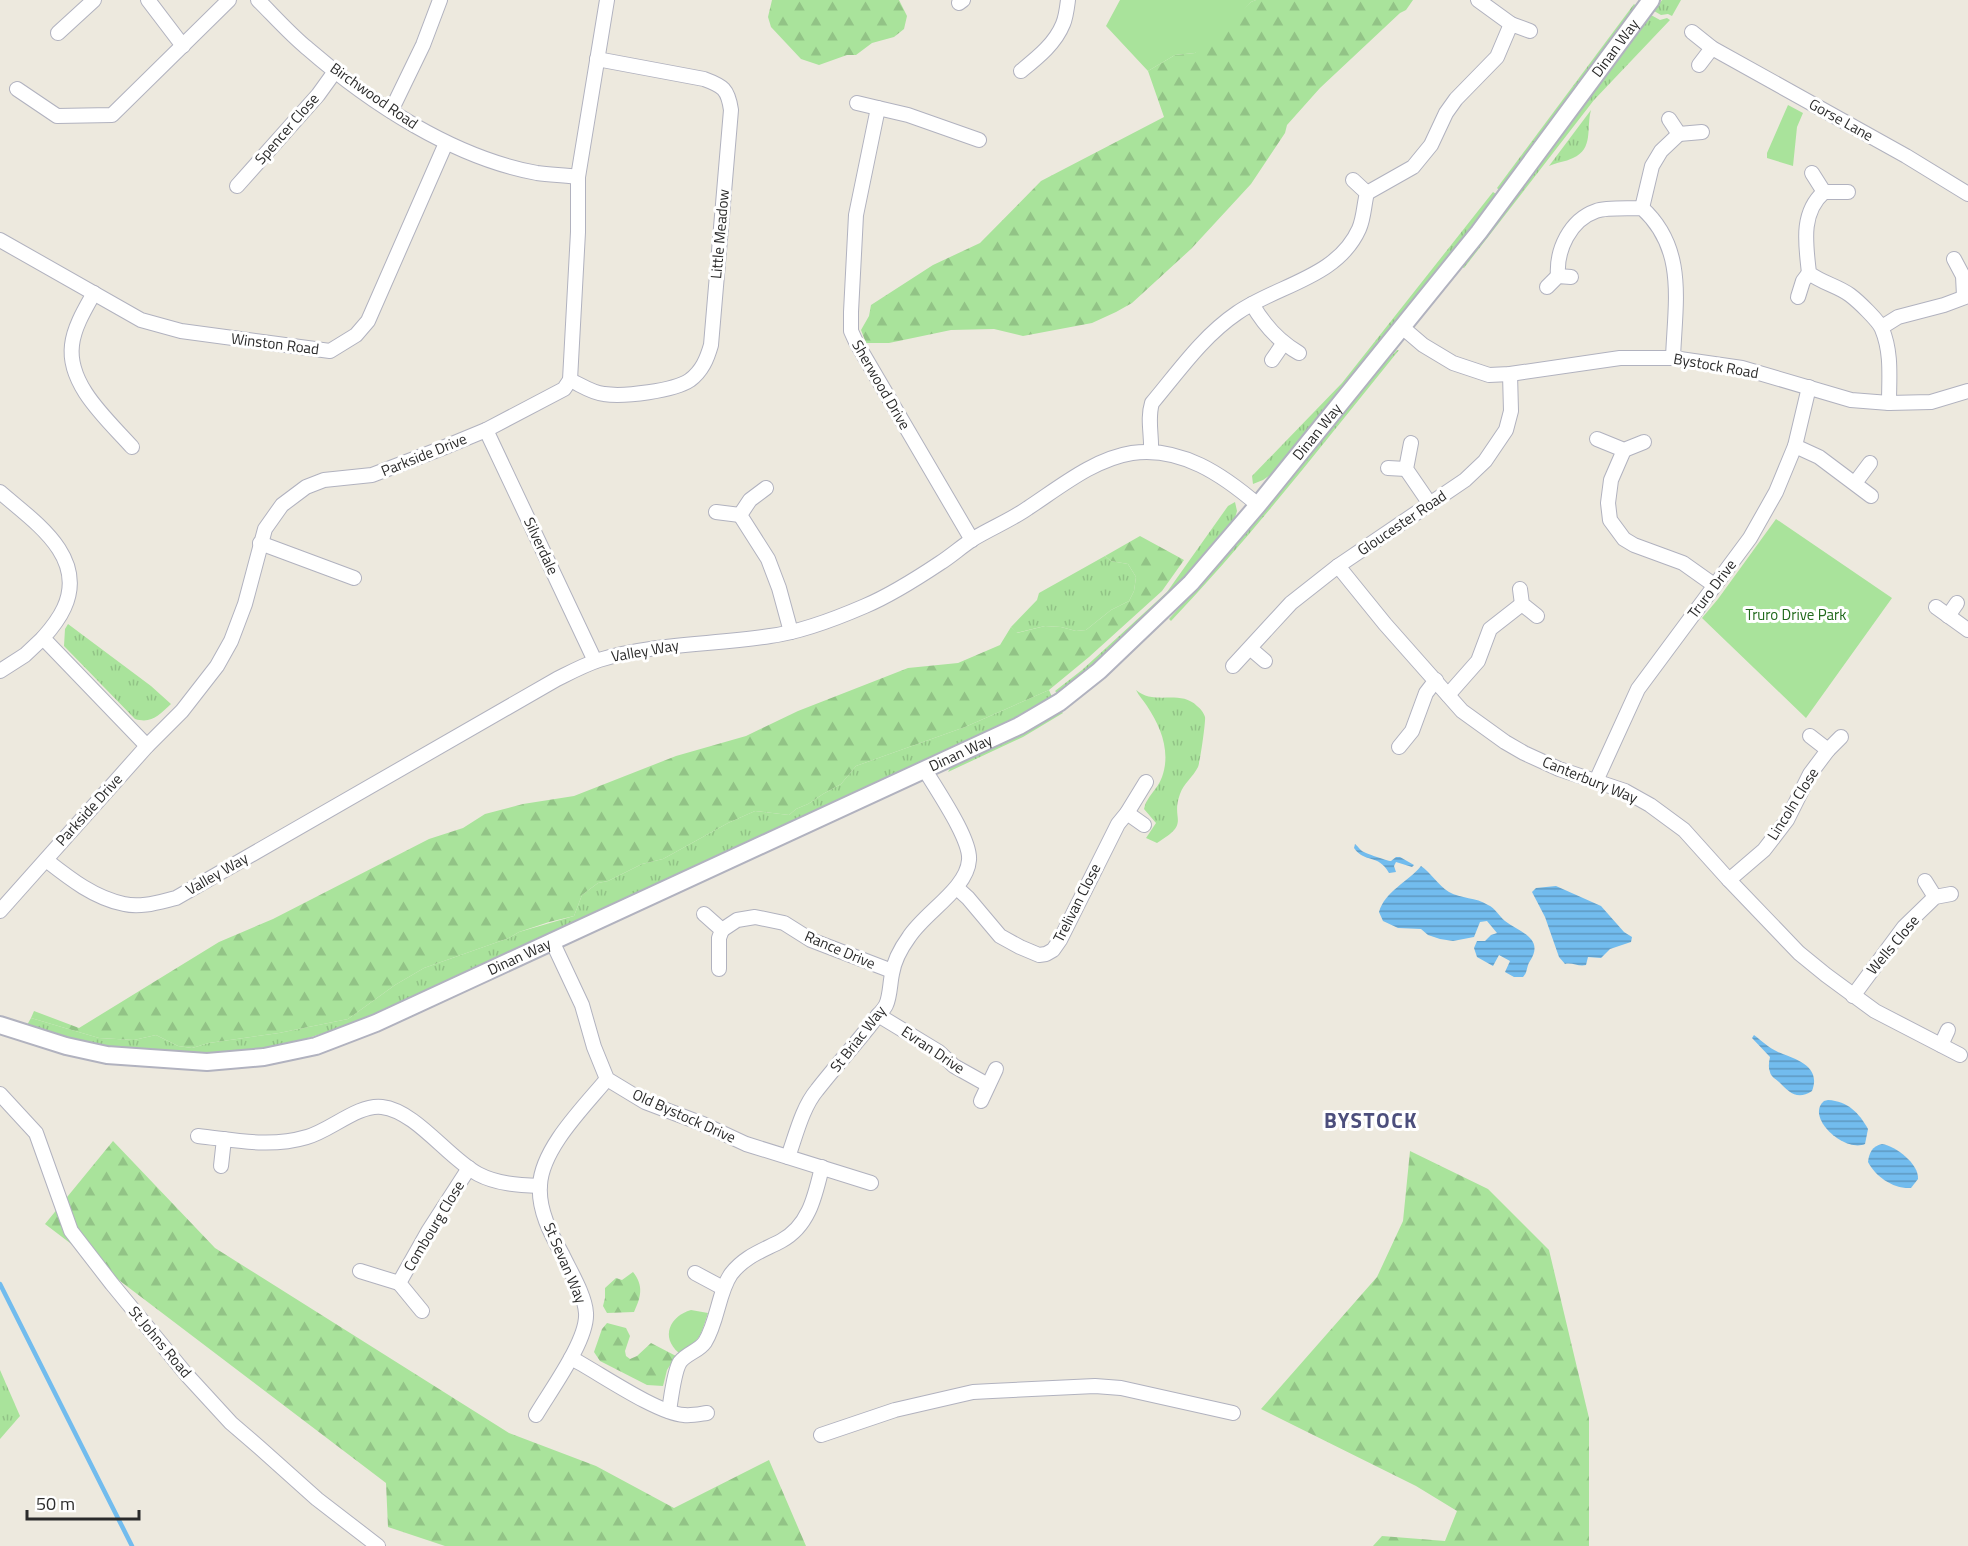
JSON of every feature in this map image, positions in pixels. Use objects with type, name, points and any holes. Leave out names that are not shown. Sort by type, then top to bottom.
[{"type":"street","points":[[58,33],[94,0]]},
{"type":"street","points":[[148,0],[183,46]]},
{"type":"street","points":[[17,89],[57,116],[112,115],[229,0]]},
{"type":"street","name":"Birchwood Road","points":[[258,0],[306,48],[391,111],[446,143],[503,164],[537,173],[578,177]]},
{"type":"street","points":[[391,111],[423,45],[440,0]]},
{"type":"street","points":[[570,380],[578,232],[578,177],[607,0]]},
{"type":"street","points":[[1021,71],[1039,57],[1053,41],[1063,24],[1068,0]]},
{"type":"street","points":[[1478,0],[1511,24],[1530,31]]},
{"type":"street","name":"Dinan Way","points":[[0,1024],[66,1046],[107,1055],[207,1062],[264,1057],[316,1046],[376,1023],[926,770],[1019,726],[1060,702],[1099,671],[1191,583],[1258,505],[1493,213],[1651,0]]},
{"type":"street","points":[[1151,452],[1149,413],[1152,403],[1197,349],[1222,324],[1252,304],[1300,282],[1337,259],[1352,243],[1360,226],[1367,193],[1413,167],[1431,146],[1451,106],[1497,57],[1511,24]]},
{"type":"street","name":"Gorse Lane","points":[[1692,32],[1712,48],[1906,156],[1968,194]]},
{"type":"street","points":[[1699,65],[1712,48]]},
{"type":"street","name":"Little Meadow","points":[[570,380],[593,392],[642,394],[688,381],[702,367],[711,345],[731,110],[726,91],[719,85],[704,79],[597,59]]},
{"type":"street","name":"Spencer Close","points":[[237,186],[318,95],[336,70]]},
{"type":"street","points":[[857,103],[908,115],[979,140]]},
{"type":"street","name":"Sherwood Drive","points":[[878,108],[856,215],[851,331],[881,387],[972,540]]},
{"type":"street","points":[[1669,119],[1678,134]]},
{"type":"street","points":[[1642,208],[1652,166],[1660,152],[1678,134],[1702,132]]},
{"type":"street","name":"Winston Road","points":[[0,240],[141,320],[160,327],[330,351],[356,335],[368,321],[446,143]]},
{"type":"street","points":[[1812,173],[1824,192]]},
{"type":"street","points":[[1353,180],[1367,193]]},
{"type":"street","points":[[1797,297],[1809,273],[1807,220],[1812,206],[1824,192],[1848,192]]},
{"type":"street","points":[[1546,286],[1565,277],[1557,265],[1566,236],[1580,220],[1596,211],[1642,208],[1655,219],[1670,246],[1674,262],[1676,274],[1673,358]]},
{"type":"street","points":[[1882,327],[1898,317],[1944,305],[1966,296],[1963,276],[1954,259]]},
{"type":"street","points":[[1809,273],[1850,296],[1882,327],[1890,365],[1889,403]]},
{"type":"street","points":[[94,293],[76,330],[72,345],[73,363],[80,383],[132,447]]},
{"type":"street","points":[[1252,304],[1263,322],[1283,344],[1299,353]]},
{"type":"street","name":"Bystock Road","points":[[1402,327],[1422,345],[1453,363],[1489,375],[1620,358],[1673,358],[1742,368],[1851,399],[1889,403],[1931,402],[1968,391]]},
{"type":"street","points":[[1272,360],[1283,344]]},
{"type":"street","name":"Gloucester Road","points":[[1233,666],[1291,603],[1338,566],[1465,480],[1485,461],[1506,430],[1511,411],[1510,374]]},
{"type":"street","name":"Parkside Drive","points":[[0,911],[147,746],[182,711],[222,658],[245,604],[265,529],[282,505],[306,487],[324,480],[384,472],[486,430],[555,396],[564,390],[570,380]]},
{"type":"street","name":"Truro Drive","points":[[1596,781],[1638,688],[1750,538],[1776,492],[1795,446],[1809,387]]},
{"type":"street","name":"Silverdale","points":[[486,430],[596,661]]},
{"type":"street","points":[[1597,439],[1624,450],[1644,442]]},
{"type":"street","points":[[1411,443],[1406,469],[1430,504]]},
{"type":"street","points":[[1795,446],[1819,457],[1871,496]]},
{"type":"street","points":[[1624,450],[1611,480],[1608,503],[1611,520],[1624,539],[1683,563],[1714,585]]},
{"type":"street","name":"Valley Way","points":[[46,860],[77,884],[100,896],[125,904],[151,904],[176,898],[557,679],[596,661],[636,651],[771,636],[824,622],[903,587],[972,540],[1022,512],[1091,468],[1115,457],[1151,452],[1172,454],[1197,463],[1239,488],[1258,505]]},
{"type":"street","points":[[1855,483],[1870,463]]},
{"type":"street","points":[[1388,468],[1406,469]]},
{"type":"street","points":[[740,515],[750,500],[766,488]]},
{"type":"street","points":[[0,492],[54,539],[64,556],[69,574],[68,597],[64,608],[43,638],[25,655],[0,671]]},
{"type":"street","points":[[716,512],[740,515]]},
{"type":"street","points":[[740,515],[768,559],[791,632]]},
{"type":"street","points":[[260,543],[354,578]]},
{"type":"street","name":"Canterbury Way","points":[[1338,566],[1461,711],[1505,742],[1559,769],[1625,791],[1650,805],[1684,830],[1799,953],[1852,996],[1898,1025],[1960,1055]]},
{"type":"street","points":[[1520,589],[1522,604],[1537,616]]},
{"type":"street","points":[[1948,616],[1958,603]]},
{"type":"street","points":[[1448,695],[1478,662],[1490,629],[1522,604]]},
{"type":"street","points":[[1936,607],[1968,630]]},
{"type":"street","points":[[43,638],[147,746]]},
{"type":"street","points":[[1251,649],[1265,661]]},
{"type":"street","points":[[1399,747],[1412,731],[1426,693],[1436,680]]},
{"type":"street","points":[[1809,736],[1828,750]]},
{"type":"street","name":"Lincoln Close","points":[[1729,880],[1764,850],[1787,820],[1810,774],[1841,737]]},
{"type":"street","name":"St Briac Way","points":[[789,1157],[800,1123],[815,1092],[850,1052],[886,1005],[892,971],[899,953],[918,924],[957,888],[965,874],[970,856],[952,815],[926,770]]},
{"type":"street","name":"Trelivan Close","points":[[957,888],[1000,936],[1039,955],[1046,954],[1053,950],[1060,940],[1102,853],[1146,782]]},
{"type":"street","points":[[1128,813],[1144,825]]},
{"type":"street","points":[[1925,881],[1935,897],[1951,894]]},
{"type":"street","name":"Wells Close","points":[[1852,996],[1904,927],[1935,897]]},
{"type":"street","points":[[704,914],[722,930],[719,938],[719,969]]},
{"type":"street","name":"Rance Drive","points":[[722,930],[737,920],[755,917],[784,923],[812,940],[892,971]]},
{"type":"street","points":[[552,941],[582,1005],[594,1047],[607,1079]]},
{"type":"street","name":"Evran Drive","points":[[878,1015],[939,1052],[954,1066],[988,1085]]},
{"type":"street","points":[[1941,1045],[1948,1030]]},
{"type":"street","points":[[981,1101],[996,1069]]},
{"type":"street","name":"Old Bystock Drive","points":[[607,1079],[645,1101],[746,1144],[871,1184]]},
{"type":"street","name":"St Sevan Way","points":[[536,1415],[571,1358],[583,1333],[586,1313],[578,1287],[550,1231],[543,1208],[540,1186],[544,1167],[554,1146],[607,1079]]},
{"type":"street","name":"St Johns Road","points":[[0,1094],[36,1133],[71,1231],[186,1374],[231,1423],[317,1499],[378,1546]]},
{"type":"street","points":[[198,1136],[252,1143],[295,1140],[317,1133],[357,1112],[379,1106],[401,1113],[469,1168],[496,1181],[540,1186]]},
{"type":"street","points":[[221,1166],[224,1139]]},
{"type":"street","points":[[669,1412],[679,1364],[705,1343],[720,1307],[723,1288],[731,1274],[755,1252],[782,1241],[804,1222],[810,1210],[822,1167]]},
{"type":"street","name":"Combourg Close","points":[[399,1283],[429,1230],[469,1168]]},
{"type":"street","name":"Combourg Close","points":[[360,1270],[399,1283],[422,1311]]},
{"type":"street","points":[[696,1273],[723,1288]]},
{"type":"street","points":[[571,1358],[645,1401],[669,1412],[684,1415],[707,1413]]},
{"type":"street","points":[[821,1435],[895,1410],[973,1392],[1095,1386],[1121,1388],[1233,1413]]},
{"type":"green space","points":[[772,0],[899,0],[907,16],[904,29],[894,37],[872,43],[856,55],[847,55],[819,65],[801,59],[771,27],[768,17]]},
{"type":"green space","points":[[1120,0],[1256,0],[1251,2],[1209,45],[1195,53],[1175,55],[1148,71],[1106,26]]},
{"type":"green space","points":[[1256,0],[1413,0],[1406,10],[1400,13],[1320,88],[1287,125],[1285,133],[1251,184],[1191,249],[1132,303],[1092,323],[1023,336],[994,329],[951,330],[889,343],[866,343],[861,330],[869,316],[871,305],[933,265],[980,243],[1041,181],[1164,117],[1148,71],[1175,55],[1195,53]]},
{"type":"green space","points":[[1662,0],[1681,0],[1672,16],[1661,15],[1654,11]]},
{"type":"green space","points":[[1634,4],[1636,6],[1499,190],[1497,188]]},
{"type":"green space","points":[[1651,15],[1660,20],[1667,18],[1670,20],[1594,100],[1464,268],[1462,267]]},
{"type":"green space","points":[[1788,105],[1803,113],[1797,127],[1793,166],[1767,158],[1767,153]]},
{"type":"green space","points":[[1591,110],[1587,144],[1584,149],[1573,158],[1549,166]]},
{"type":"green space","points":[[1493,192],[1496,194],[1467,232],[1273,473],[1253,484],[1252,476],[1342,383]]},
{"type":"green space","points":[[1399,350],[1259,522],[1171,621],[1169,619],[1236,545],[1376,372]]},
{"type":"green space","points":[[1235,502],[1237,511],[1234,521],[1166,597],[1088,669],[1057,693],[1055,691],[1082,670],[1167,592],[1228,506]]},
{"type":"green space","name":"Truro Drive Park","points":[[1776,519],[1892,598],[1806,718],[1702,618]]},
{"type":"green space","points":[[1140,536],[1184,560],[1162,591],[1049,690],[965,727],[856,766],[841,784],[789,815],[755,811],[728,823],[663,859],[642,864],[608,881],[598,883],[582,895],[574,916],[519,932],[509,938],[424,968],[395,985],[348,1019],[279,1033],[209,1043],[192,1048],[178,1046],[156,1035],[134,1040],[99,1038],[31,1018],[34,1011],[79,1028],[219,942],[273,919],[429,839],[463,828],[485,814],[523,804],[574,796],[676,756],[746,736],[798,711],[908,668],[958,663],[1000,645],[1011,627],[1017,633],[1045,626],[1076,631],[1086,630],[1111,610],[1129,601],[1134,591],[1136,577],[1128,564],[1111,561],[1105,556]]},
{"type":"green space","points":[[1105,556],[1111,561],[1128,564],[1136,577],[1134,591],[1129,601],[1111,610],[1086,630],[1076,631],[1045,626],[1016,633],[1011,627],[1037,600],[1039,593]]},
{"type":"green space","points":[[68,624],[151,686],[171,704],[151,719],[135,719],[64,646],[65,629]]},
{"type":"green space","points":[[1049,690],[1052,697],[1020,716],[354,1023],[275,1046],[202,1053],[153,1052],[97,1045],[27,1025],[31,1018],[99,1038],[134,1040],[156,1035],[178,1046],[192,1048],[209,1043],[279,1033],[348,1019],[395,985],[424,968],[509,938],[519,932],[574,916],[582,895],[598,883],[608,881],[642,864],[663,859],[728,823],[755,811],[789,815],[841,784],[856,766],[965,727]]},
{"type":"green space","points":[[1136,690],[1151,697],[1190,701],[1201,709],[1205,717],[1199,764],[1180,794],[1177,825],[1168,836],[1157,843],[1146,838],[1156,823],[1144,809],[1162,777],[1165,768],[1165,749],[1157,722]]},
{"type":"green space","points":[[1061,711],[1063,713],[1023,737],[948,772],[951,767],[1030,730]]},
{"type":"green space","points":[[113,1141],[215,1248],[509,1433],[596,1466],[674,1508],[769,1460],[806,1546],[445,1546],[388,1527],[386,1483],[45,1224]]},
{"type":"green space","points":[[1410,1151],[1488,1189],[1549,1250],[1589,1418],[1589,1546],[1373,1546],[1382,1536],[1445,1541],[1457,1511],[1416,1486],[1261,1409],[1377,1277],[1403,1221]]},
{"type":"green space","points":[[633,1272],[640,1287],[634,1312],[607,1313],[603,1306],[605,1288],[616,1278],[622,1280]]},
{"type":"green space","points":[[691,1310],[708,1313],[699,1337],[692,1345],[679,1353],[670,1340],[670,1328],[678,1317]]},
{"type":"green space","points":[[607,1323],[626,1328],[630,1336],[625,1351],[626,1356],[630,1359],[637,1356],[651,1343],[676,1356],[667,1370],[663,1386],[647,1385],[600,1361],[594,1352],[602,1329]]},
{"type":"green space","points":[[0,1370],[20,1416],[0,1439]]},
{"type":"water","points":[[1355,844],[1362,851],[1376,857],[1391,861],[1400,857],[1414,865],[1412,867],[1396,862],[1394,866],[1396,872],[1389,873],[1380,863],[1358,853],[1354,848]]},
{"type":"water","points":[[1421,866],[1449,892],[1490,906],[1505,921],[1528,936],[1532,941],[1534,953],[1523,977],[1514,977],[1505,972],[1510,961],[1499,955],[1493,966],[1477,957],[1474,948],[1477,941],[1485,941],[1497,933],[1487,921],[1480,922],[1474,937],[1453,941],[1428,935],[1421,929],[1398,928],[1383,921],[1379,912],[1386,898]]},
{"type":"water","points":[[1556,886],[1601,906],[1624,932],[1632,937],[1631,942],[1610,949],[1601,958],[1588,957],[1586,965],[1565,964],[1559,957],[1545,917],[1532,892],[1536,888]]},
{"type":"water","points":[[1754,1035],[1778,1052],[1805,1064],[1813,1075],[1812,1091],[1802,1095],[1794,1094],[1772,1076],[1769,1068],[1770,1057],[1752,1038]]},
{"type":"water","points":[[1824,1101],[1847,1105],[1861,1118],[1868,1129],[1865,1144],[1847,1143],[1829,1132],[1819,1116],[1819,1108]]},
{"type":"water","points":[[1882,1144],[1900,1152],[1915,1167],[1918,1179],[1911,1188],[1892,1184],[1880,1177],[1871,1167],[1868,1162],[1870,1153],[1873,1148]]},
{"type":"waterway","points":[[0,1284],[132,1546]]},
{"type":"district","name":"BYSTOCK","points":[[1371,1121]]}]
